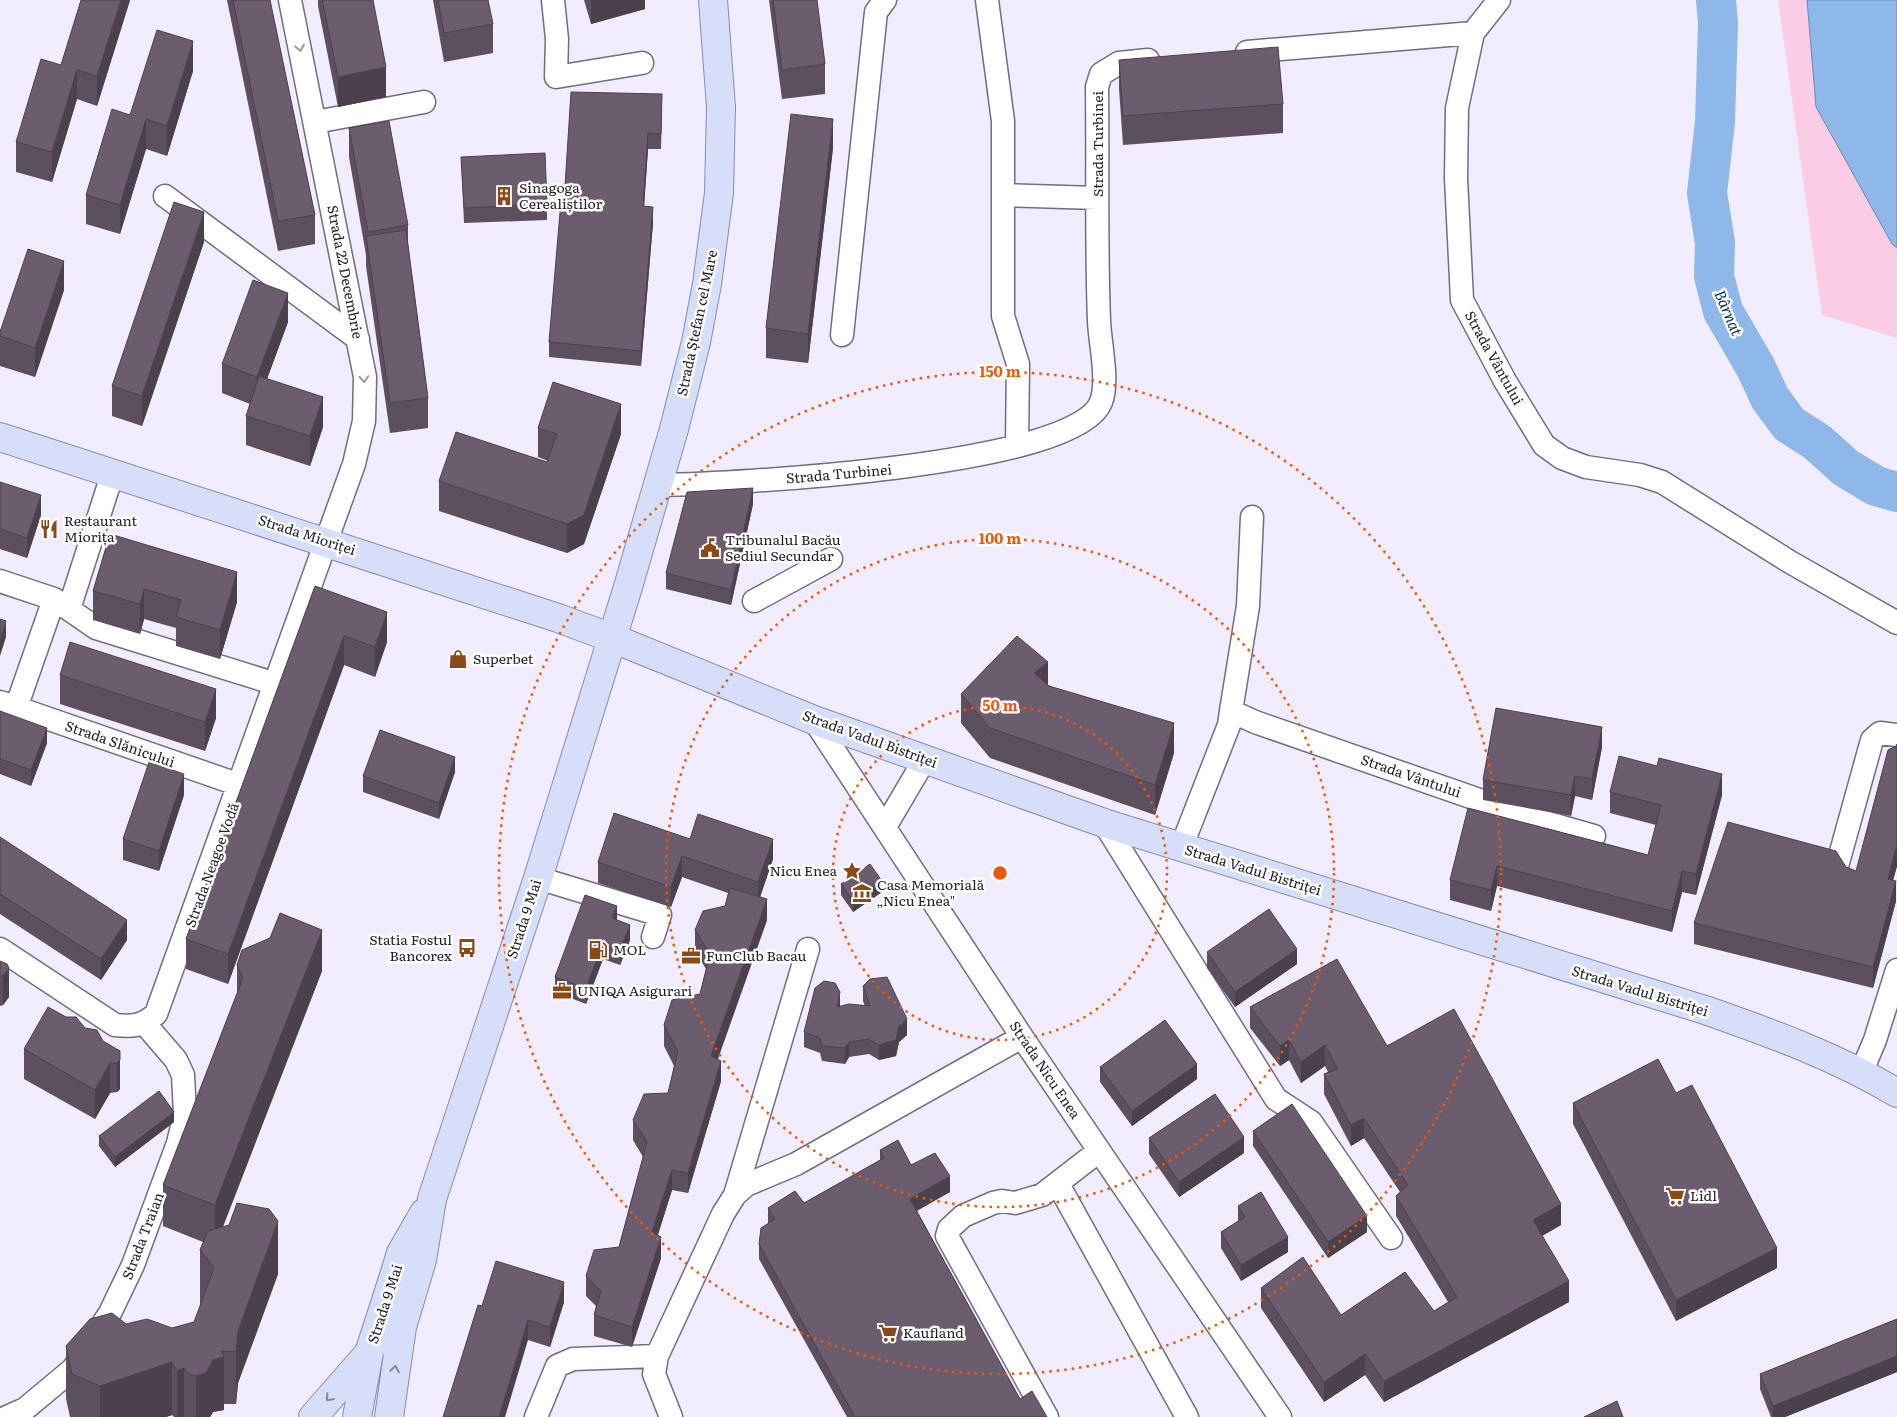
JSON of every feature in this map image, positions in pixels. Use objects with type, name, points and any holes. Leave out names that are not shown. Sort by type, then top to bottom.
[{"type":"main road","name":"Strada Ștefan cel Mare","points":[[612,638],[659,485],[696,342],[714,238],[721,148],[719,67],[713,0]]},
{"type":"main road","name":"Strada Mioriței","points":[[0,436],[326,541],[612,638]]},
{"type":"main road","name":"Strada Vadul Bistriței","points":[[612,638],[814,720],[1104,823],[1705,1010],[1782,1037],[1861,1073],[1897,1093]]},
{"type":"main road","name":"Strada 9 Mai","points":[[389,1417],[402,1327],[422,1260],[432,1199],[538,878],[612,638]]},
{"type":"main road","name":"Strada 9 Mai","points":[[357,1417],[368,1353],[401,1254],[432,1199]]},
{"type":"main road","points":[[313,1417],[368,1353]]},
{"type":"street","name":"Strada 22 Decembrie","points":[[290,0],[365,377],[364,421],[354,464],[326,541]]},
{"type":"street","points":[[554,0],[558,39],[556,77],[642,63]]},
{"type":"street","points":[[842,335],[876,12],[885,0]]},
{"type":"street","points":[[987,0],[1003,121],[1003,316],[1018,364],[1017,445]]},
{"type":"street","name":"Strada Vântului","points":[[1499,0],[1473,33],[1457,108],[1456,178],[1462,300],[1505,381],[1544,444],[1562,458],[1586,467],[1640,475],[1662,482],[1790,562],[1897,624]]},
{"type":"street","points":[[1231,53],[1473,33]]},
{"type":"street","name":"Strada Turbinei","points":[[659,485],[726,484],[899,469],[1017,445],[1076,427],[1096,413],[1102,401],[1104,375],[1099,321],[1097,87],[1101,74],[1119,63],[1173,58]]},
{"type":"street","points":[[315,122],[424,102]]},
{"type":"street","points":[[1003,195],[1097,198]]},
{"type":"street","points":[[165,196],[358,339]]},
{"type":"street","points":[[8,705],[61,604],[113,472]]},
{"type":"street","points":[[1181,848],[1228,725],[1231,712],[1248,606],[1252,516]]},
{"type":"street","name":"Strada Neagoe Vodă","points":[[145,1024],[156,1014],[165,995],[326,541]]},
{"type":"street","points":[[754,601],[831,559]]},
{"type":"street","points":[[0,581],[61,604],[96,628],[276,684]]},
{"type":"street","name":"Strada Slănicului","points":[[8,705],[240,785]]},
{"type":"street","name":"Strada Vântului","points":[[1231,712],[1531,818],[1594,836]]},
{"type":"street","name":"Strada Nicu Enea","points":[[814,720],[1022,1037],[1274,1415]]},
{"type":"street","points":[[1836,870],[1872,740],[1880,733],[1897,735]]},
{"type":"street","points":[[885,827],[925,759]]},
{"type":"street","points":[[1104,823],[1276,1099],[1311,1122],[1391,1238]]},
{"type":"street","points":[[538,878],[660,915],[653,937]]},
{"type":"street","points":[[0,949],[115,1025],[133,1027],[145,1024]]},
{"type":"street","points":[[735,1195],[808,949]]},
{"type":"street","points":[[1861,1073],[1875,1040],[1897,970]]},
{"type":"street","name":"Strada Traian","points":[[8,1417],[26,1409],[73,1369],[110,1313],[133,1265],[178,1143],[185,1114],[184,1075],[176,1060],[145,1024]]},
{"type":"street","points":[[671,1417],[654,1374],[657,1356],[723,1214],[735,1195],[746,1185],[796,1164],[1022,1037]]},
{"type":"street","points":[[1047,1417],[947,1236],[954,1223],[993,1203],[1030,1200],[1042,1195],[1099,1151]]},
{"type":"street","points":[[1058,1184],[1187,1417]]},
{"type":"street","points":[[536,1417],[557,1366],[573,1359],[657,1356]]},
{"type":"shaded area","points":[[1778,0],[1897,0],[1897,338],[1822,315]]},
{"type":"water","points":[[1807,0],[1897,0],[1897,248],[1892,244],[1816,107]]},
{"type":"building","points":[[81,0],[121,0],[97,76],[77,70],[52,152],[16,142],[41,59],[61,65]]},
{"type":"building","points":[[233,0],[270,0],[315,215],[278,221]]},
{"type":"building","points":[[322,0],[373,0],[386,67],[338,77]]},
{"type":"building","points":[[438,0],[488,0],[493,24],[444,33]]},
{"type":"building","points":[[773,0],[817,0],[825,64],[782,70]]},
{"type":"building","points":[[157,30],[193,41],[167,126],[146,119],[120,205],[86,195],[112,109],[130,115]]},
{"type":"building","points":[[1278,47],[1283,104],[1123,116],[1119,60]]},
{"type":"building","points":[[571,92],[662,94],[661,134],[648,133],[643,206],[653,207],[641,351],[549,342],[561,201],[564,202]]},
{"type":"building","points":[[791,114],[833,119],[808,334],[766,328]]},
{"type":"building","points":[[389,121],[408,225],[368,232],[349,128]]},
{"type":"building","name":"Sinagoga Cerealiștilor","points":[[545,153],[547,204],[464,208],[461,157]]},
{"type":"building","points":[[174,202],[204,212],[142,396],[112,386]]},
{"type":"building","points":[[406,230],[428,398],[390,403],[366,236]]},
{"type":"building","points":[[28,249],[64,261],[35,348],[0,336]]},
{"type":"building","points":[[253,280],[288,293],[257,377],[222,364]]},
{"type":"building","points":[[259,376],[323,397],[310,436],[246,416]]},
{"type":"building","points":[[553,382],[621,404],[584,515],[567,524],[439,481],[456,432],[547,462],[557,434],[538,428]]},
{"type":"building","points":[[0,482],[41,495],[27,538],[0,529]]},
{"type":"building","name":"Tribunalul Bacău Sediul Secundar","points":[[753,488],[731,590],[666,573],[687,492]]},
{"type":"building","points":[[110,534],[237,572],[220,630],[176,617],[181,600],[144,589],[140,604],[93,591]]},
{"type":"building","points":[[315,586],[387,612],[375,647],[344,636],[228,954],[186,939]]},
{"type":"building","points":[[0,619],[6,621],[0,640]]},
{"type":"building","points":[[1017,636],[1048,662],[1034,673],[1049,686],[1174,723],[1155,785],[990,728],[961,694]]},
{"type":"building","points":[[70,642],[216,689],[205,722],[60,675]]},
{"type":"building","points":[[1496,708],[1602,727],[1592,779],[1575,776],[1571,795],[1483,780]]},
{"type":"building","points":[[0,711],[47,728],[31,770],[0,759]]},
{"type":"building","points":[[380,730],[455,757],[439,803],[363,776]]},
{"type":"building","points":[[1897,744],[1897,845],[1888,879],[1896,881],[1873,967],[1694,923],[1728,822],[1836,851],[1846,867],[1856,871],[1888,750]]},
{"type":"building","points":[[1619,756],[1657,766],[1659,758],[1722,774],[1696,874],[1682,871],[1672,911],[1497,866],[1491,890],[1450,880],[1468,808],[1648,855],[1661,805],[1610,792]]},
{"type":"building","points":[[149,762],[184,774],[159,851],[123,839]]},
{"type":"building","points":[[614,813],[690,839],[698,814],[773,839],[758,882],[682,856],[671,887],[598,862]]},
{"type":"building","points":[[0,837],[127,920],[101,959],[0,894]]},
{"type":"building","points":[[870,864],[882,881],[853,901],[841,884]]},
{"type":"building","points":[[730,888],[767,899],[711,1056],[721,1061],[688,1173],[672,1170],[652,1232],[661,1237],[632,1327],[594,1315],[601,1291],[586,1276],[594,1250],[619,1247],[647,1142],[633,1120],[644,1094],[668,1093],[678,1051],[664,1025],[672,1000],[700,994],[710,954],[695,930],[703,911],[725,906]]},
{"type":"building","name":"MOL","points":[[585,895],[617,906],[612,918],[630,925],[620,950],[603,944],[586,988],[555,977]]},
{"type":"building","points":[[1269,909],[1297,949],[1235,992],[1207,952]]},
{"type":"building","points":[[280,913],[322,930],[215,1205],[163,1185],[243,978],[237,965],[242,950],[270,938]]},
{"type":"building","points":[[1337,959],[1387,1046],[1454,1009],[1561,1204],[1533,1220],[1569,1281],[1384,1381],[1365,1354],[1324,1382],[1261,1288],[1303,1257],[1341,1315],[1405,1272],[1434,1311],[1457,1297],[1396,1196],[1408,1185],[1364,1118],[1351,1125],[1324,1074],[1338,1069],[1325,1045],[1301,1062],[1289,1040],[1280,1046],[1250,1007]]},
{"type":"building","points":[[0,961],[7,964],[9,968],[0,977]]},
{"type":"building","points":[[887,977],[907,1019],[899,1026],[896,1040],[879,1045],[869,1039],[849,1042],[845,1048],[822,1046],[820,1038],[804,1032],[815,988],[824,981],[835,983],[840,992],[837,1007],[849,1004],[870,1006],[863,986],[870,979]]},
{"type":"building","points":[[48,1007],[66,1017],[76,1017],[85,1028],[97,1030],[103,1041],[120,1051],[120,1060],[117,1063],[110,1063],[95,1090],[24,1049]]},
{"type":"building","points":[[1165,1020],[1197,1064],[1132,1111],[1100,1067]]},
{"type":"building","name":"Lidl","points":[[1658,1059],[1676,1093],[1692,1085],[1777,1248],[1676,1300],[1573,1103]]},
{"type":"building","points":[[159,1091],[174,1112],[115,1157],[99,1136]]},
{"type":"building","points":[[1215,1094],[1244,1137],[1179,1182],[1149,1138]]},
{"type":"building","points":[[1292,1104],[1367,1216],[1328,1242],[1253,1131]]},
{"type":"building","name":"Kaufland","points":[[898,1140],[911,1165],[935,1153],[950,1176],[910,1199],[1020,1399],[1032,1391],[1047,1417],[855,1417],[759,1244],[761,1228],[775,1219],[768,1208],[795,1191],[804,1203],[884,1158],[880,1150]]},
{"type":"building","points":[[1261,1192],[1288,1237],[1241,1265],[1221,1232],[1245,1217],[1238,1206]]},
{"type":"building","points":[[237,1203],[269,1209],[278,1221],[238,1331],[236,1352],[221,1351],[224,1357],[213,1360],[206,1373],[196,1376],[188,1374],[184,1368],[177,1371],[172,1362],[100,1386],[72,1374],[66,1346],[90,1319],[112,1313],[126,1324],[147,1319],[172,1328],[194,1322],[214,1268],[200,1250],[208,1231],[229,1225]]},
{"type":"building","points":[[496,1261],[564,1282],[550,1327],[528,1320],[499,1417],[443,1417],[478,1305],[482,1306]]},
{"type":"building","points":[[1897,1319],[1897,1356],[1773,1406],[1760,1374]]},
{"type":"building","points":[[1617,1401],[1623,1417],[1584,1417]]},
{"type":"waterway","name":"Bârnat","points":[[1716,0],[1718,23],[1715,122],[1707,193],[1715,243],[1714,276],[1723,311],[1756,368],[1770,398],[1789,424],[1817,442],[1846,468],[1876,486],[1897,492]]},
{"type":"place","name":"Sinagoga Cerealiștilor","points":[[504,196]]},
{"type":"place","name":"Restaurant Miorița","points":[[49,529]]},
{"type":"place","name":"Tribunalul Bacău Sediul Secundar","points":[[710,548]]},
{"type":"place","name":"Superbet","points":[[458,659]]},
{"type":"place","name":"Nicu Enea","points":[[852,871]]},
{"type":"place","name":"Casa Memorială „Nicu Enea\"","points":[[862,893]]},
{"type":"place","name":"Statia Fostul Bancorex","points":[[467,948]]},
{"type":"place","name":"MOL","points":[[598,950]]},
{"type":"place","name":"FunClub Bacau","points":[[691,956]]},
{"type":"place","name":"UNIQA Asigurari","points":[[562,991]]},
{"type":"place","name":"Lidl","points":[[1675,1196]]},
{"type":"place","name":"Kaufland","points":[[888,1333]]}]
